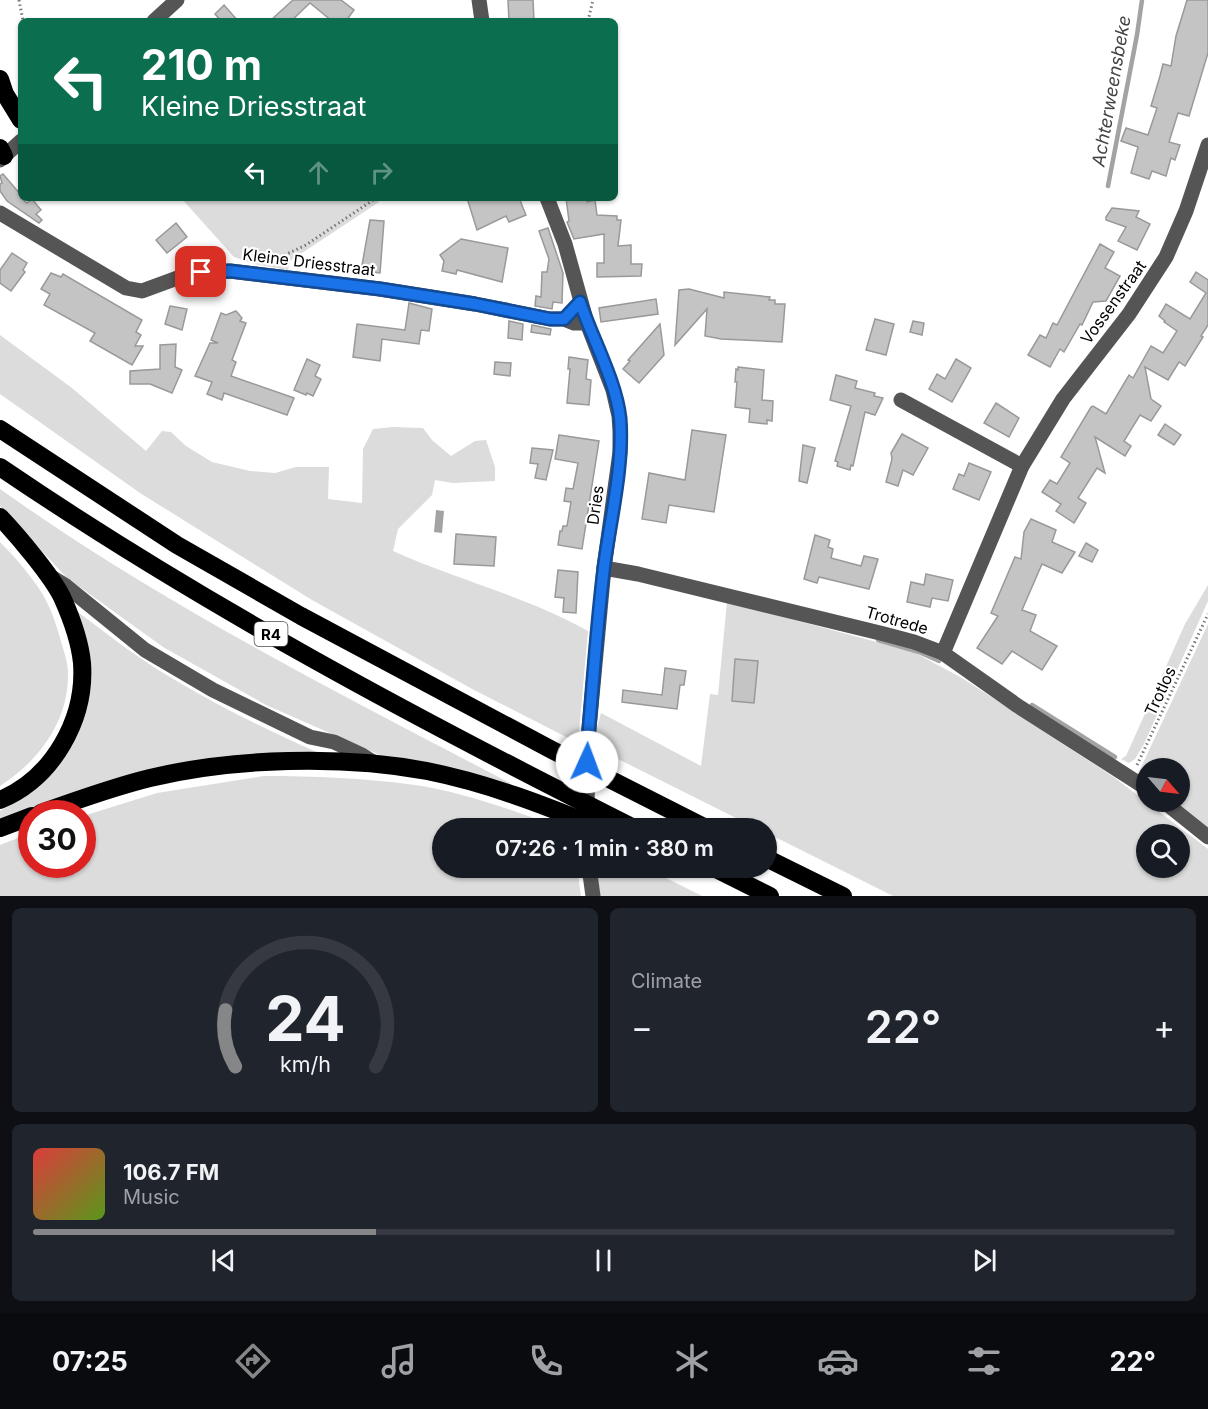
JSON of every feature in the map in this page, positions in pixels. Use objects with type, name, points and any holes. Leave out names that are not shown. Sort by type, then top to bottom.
[{"type":"highway","points":[[0,79],[5,94],[18,115]]},
{"type":"highway","name":"R4","points":[[0,429],[177,545],[301,616],[552,750],[686,818]]},
{"type":"highway","name":"R4","points":[[0,467],[56,505],[228,609],[408,711],[615,818]]},
{"type":"highway","points":[[0,517],[48,575],[61,596],[78,641],[82,663],[81,691],[77,711],[57,755],[35,777],[10,796],[0,800]]},
{"type":"highway","points":[[81,800],[150,778],[205,768],[255,763],[327,762],[377,764],[427,771],[487,786],[576,818]]},
{"type":"highway","points":[[0,828],[18,821]]},
{"type":"highway","points":[[777,863],[843,896]]},
{"type":"highway","points":[[734,878],[770,896]]},
{"type":"street","points":[[157,18],[177,0]]},
{"type":"street","points":[[479,0],[482,18]]},
{"type":"street","points":[[1,155],[18,143]]},
{"type":"street","name":"Vossenstraat","points":[[943,653],[1022,466],[1063,399],[1129,314],[1166,257],[1186,211],[1208,145]]},
{"type":"street","name":"Dries","points":[[548,201],[565,244],[580,302],[613,390],[619,416],[620,452],[604,568],[588,740],[587,818]]},
{"type":"street","name":"Kleine Driesstraat","points":[[0,213],[134,291],[142,291],[201,272],[230,271],[380,289],[550,319],[564,319],[574,324],[587,323]]},
{"type":"street","points":[[564,319],[580,302]]},
{"type":"street","points":[[901,400],[1022,466]]},
{"type":"street","name":"Trotrede","points":[[604,568],[638,574],[884,634],[943,653],[1018,706],[1136,781]]},
{"type":"street","points":[[48,575],[66,586],[145,650],[213,690],[309,737],[334,742],[377,764]]},
{"type":"street","points":[[1177,812],[1208,837]]},
{"type":"street","points":[[591,878],[593,896]]},
{"type":"path","points":[[19,0],[22,18]]},
{"type":"path","points":[[589,18],[593,0]]},
{"type":"path","points":[[248,273],[306,244],[370,201]]},
{"type":"path","name":"Trotlos","points":[[1130,777],[1208,614]]},
{"type":"shaded area","points":[[184,201],[379,201],[290,261],[288,270],[254,264],[234,257]]},
{"type":"shaded area","points":[[0,335],[72,388],[146,451],[162,431],[171,432],[186,446],[212,462],[250,471],[275,473],[296,467],[329,467],[328,499],[362,503],[363,449],[373,429],[423,428],[432,440],[451,456],[475,441],[486,440],[495,467],[495,481],[453,483],[435,480],[432,495],[398,529],[393,551],[516,598],[588,631],[578,743],[474,690],[312,600],[140,493],[0,394]]},
{"type":"shaded area","points":[[0,489],[61,531],[186,608],[314,680],[510,783],[510,787],[389,759],[266,705],[163,647],[66,577],[0,506]]},
{"type":"shaded area","points":[[436,510],[444,511],[442,533],[434,532]]},
{"type":"shaded area","points":[[0,542],[25,569],[45,599],[58,631],[68,673],[63,707],[49,738],[27,765],[0,786]]},
{"type":"shaded area","points":[[1208,585],[1208,601],[1144,744],[1135,759],[1129,763],[1121,759],[1126,756],[1185,624]]},
{"type":"shaded area","points":[[727,602],[914,652],[962,678],[1115,778],[1136,794],[1136,812],[1160,812],[1175,824],[1136,824],[1136,878],[1190,878],[1190,835],[1208,849],[1208,896],[893,896],[777,838],[777,818],[736,818],[592,746],[601,713],[701,766],[710,694],[718,695]]},
{"type":"shaded area","points":[[74,609],[166,675],[250,721],[321,754],[273,754],[86,800],[18,800],[18,817],[0,821],[0,811],[44,779],[69,748],[75,736]]},
{"type":"shaded area","points":[[1208,624],[1208,832],[1183,812],[1190,812],[1190,758],[1145,758]]},
{"type":"shaded area","points":[[264,776],[302,776],[415,785],[465,796],[533,818],[432,818],[432,878],[579,878],[581,896],[0,896],[0,845],[18,838],[18,878],[96,878],[96,812],[157,793]]},
{"type":"shaded area","points":[[598,878],[666,878],[702,896],[599,896]]},
{"type":"building","points":[[293,0],[341,0],[354,10],[348,18],[328,18],[310,3],[294,18],[273,18]]},
{"type":"building","points":[[508,0],[533,0],[534,18],[509,18]]},
{"type":"building","points":[[1187,0],[1208,0],[1208,53],[1189,116],[1178,113],[1169,142],[1180,145],[1175,160],[1171,158],[1166,176],[1152,171],[1149,179],[1131,173],[1138,147],[1121,141],[1126,128],[1148,135],[1157,108],[1151,106],[1163,64],[1171,66],[1176,36]]},
{"type":"building","points":[[224,5],[235,18],[218,18],[215,14]]},
{"type":"building","points":[[3,174],[18,192],[18,201],[27,203],[34,201],[41,210],[36,214],[42,220],[39,223],[7,201],[0,191],[2,183],[0,176]]},
{"type":"building","points":[[468,201],[520,201],[526,215],[509,222],[506,216],[477,230]]},
{"type":"building","points":[[566,201],[595,201],[597,215],[617,216],[617,220],[621,220],[618,246],[631,245],[631,264],[642,264],[641,276],[597,277],[597,263],[604,263],[604,234],[574,239],[567,222],[569,221]]},
{"type":"building","points":[[1112,208],[1139,211],[1136,217],[1150,224],[1137,250],[1118,241],[1126,227],[1106,220]]},
{"type":"building","points":[[370,220],[384,221],[380,273],[361,271]]},
{"type":"building","points":[[176,223],[187,237],[167,253],[156,240]]},
{"type":"building","points":[[548,228],[563,273],[562,303],[553,302],[552,309],[535,306],[536,296],[541,297],[542,272],[547,272],[549,259],[539,231]]},
{"type":"building","points":[[461,239],[508,248],[502,282],[457,270],[456,274],[442,271],[444,261],[440,255]]},
{"type":"building","points":[[1100,244],[1114,252],[1105,268],[1120,276],[1106,301],[1093,302],[1082,325],[1080,324],[1064,352],[1060,349],[1050,367],[1028,355],[1040,335],[1046,338],[1053,323],[1057,325]]},
{"type":"building","points":[[12,253],[27,263],[23,270],[25,272],[11,291],[0,283],[0,270]]},
{"type":"building","points":[[1196,272],[1208,280],[1208,325],[1201,336],[1203,337],[1185,366],[1179,362],[1168,380],[1145,367],[1151,399],[1161,406],[1151,421],[1140,415],[1124,441],[1131,446],[1125,456],[1095,437],[1105,473],[1097,468],[1078,498],[1086,503],[1074,523],[1056,511],[1061,504],[1042,492],[1050,480],[1057,484],[1070,463],[1061,457],[1091,407],[1106,414],[1129,375],[1133,378],[1151,346],[1163,353],[1177,331],[1159,316],[1166,304],[1190,319],[1206,293],[1190,282]]},
{"type":"building","points":[[51,273],[61,277],[63,274],[142,320],[136,332],[141,335],[135,346],[143,346],[132,365],[90,341],[95,333],[44,305],[50,294],[41,289]]},
{"type":"building","points":[[689,289],[724,298],[724,292],[770,297],[769,300],[775,300],[775,304],[785,304],[782,342],[705,336],[707,309],[675,345],[679,290]]},
{"type":"building","points":[[656,299],[658,314],[601,322],[599,308]]},
{"type":"building","points":[[409,303],[432,309],[429,331],[421,330],[419,344],[382,339],[380,361],[353,357],[357,324],[405,330]]},
{"type":"building","points":[[170,306],[187,309],[182,330],[165,324]]},
{"type":"building","points":[[236,311],[242,318],[240,321],[246,323],[232,360],[236,362],[231,376],[294,398],[287,415],[224,393],[222,400],[207,394],[212,382],[195,376],[210,343],[218,343],[211,340],[221,313],[226,315]]},
{"type":"building","points":[[875,319],[894,324],[886,355],[866,350]]},
{"type":"building","points":[[509,321],[523,324],[522,340],[508,338]]},
{"type":"building","points":[[913,321],[924,323],[922,335],[910,332]]},
{"type":"building","points":[[660,324],[664,355],[639,383],[623,369],[630,361],[628,360]]},
{"type":"building","points":[[532,325],[551,329],[550,335],[531,332]]},
{"type":"building","points":[[176,344],[175,367],[182,370],[172,393],[150,384],[130,384],[130,371],[160,369],[160,345]]},
{"type":"building","points":[[569,357],[588,360],[586,379],[591,380],[589,405],[567,403]]},
{"type":"building","points":[[307,359],[320,365],[315,376],[321,379],[313,396],[294,390]]},
{"type":"building","points":[[956,359],[971,368],[952,402],[929,389],[937,374],[945,379]]},
{"type":"building","points":[[495,362],[511,363],[510,376],[494,374]]},
{"type":"building","points":[[738,367],[764,370],[762,400],[773,401],[772,421],[767,420],[767,424],[749,422],[750,409],[735,407],[737,382],[735,382]]},
{"type":"building","points":[[836,375],[857,381],[855,388],[875,393],[874,396],[883,398],[875,415],[865,412],[853,466],[851,465],[850,470],[837,466],[838,462],[835,461],[851,406],[830,400]]},
{"type":"building","points":[[996,403],[1019,418],[1009,437],[984,423]]},
{"type":"building","points":[[1165,424],[1181,435],[1174,445],[1158,435]]},
{"type":"building","points":[[692,430],[726,435],[714,512],[669,505],[666,523],[642,519],[649,473],[685,480]]},
{"type":"building","points":[[902,434],[928,448],[913,475],[903,470],[898,486],[886,482],[892,459],[891,453]]},
{"type":"building","points":[[559,435],[599,441],[582,549],[558,545],[560,531],[563,526],[567,526],[571,502],[564,501],[566,488],[573,489],[578,463],[555,459]]},
{"type":"building","points":[[803,445],[815,448],[807,483],[799,481]]},
{"type":"building","points":[[532,448],[553,450],[546,480],[535,478],[538,464],[530,463]]},
{"type":"building","points":[[969,463],[991,472],[979,500],[953,489],[959,474],[964,476]]},
{"type":"building","points":[[1031,519],[1056,530],[1052,542],[1075,552],[1062,573],[1042,564],[1022,610],[1036,615],[1030,631],[1057,646],[1042,670],[1012,651],[1002,664],[977,648],[998,616],[991,613],[1015,557],[1021,559],[1024,532]]},
{"type":"building","points":[[456,534],[496,537],[494,566],[454,564]]},
{"type":"building","points":[[815,535],[830,540],[828,547],[833,549],[831,558],[861,566],[864,556],[878,559],[869,589],[819,577],[817,583],[804,579]]},
{"type":"building","points":[[1086,543],[1098,550],[1092,562],[1079,556]]},
{"type":"building","points":[[558,570],[578,572],[576,613],[563,612],[564,598],[555,597]]},
{"type":"building","points":[[926,574],[953,580],[948,601],[932,598],[930,607],[907,602],[911,582],[924,585]]},
{"type":"building","points":[[735,659],[758,661],[754,703],[732,701]]},
{"type":"building","points":[[665,668],[686,671],[684,685],[680,685],[677,709],[622,702],[623,690],[662,695]]},
{"type":"waterway","name":"Achterweensbeke","points":[[1108,186],[1142,0]]},
{"type":"waterway","points":[[878,640],[919,652],[939,661]]},
{"type":"waterway","points":[[1032,705],[1115,757]]},
{"type":"route","points":[[201,272],[230,271],[380,289],[550,319],[564,319],[580,302],[613,390],[620,431],[620,452],[604,568],[587,762]]}]
